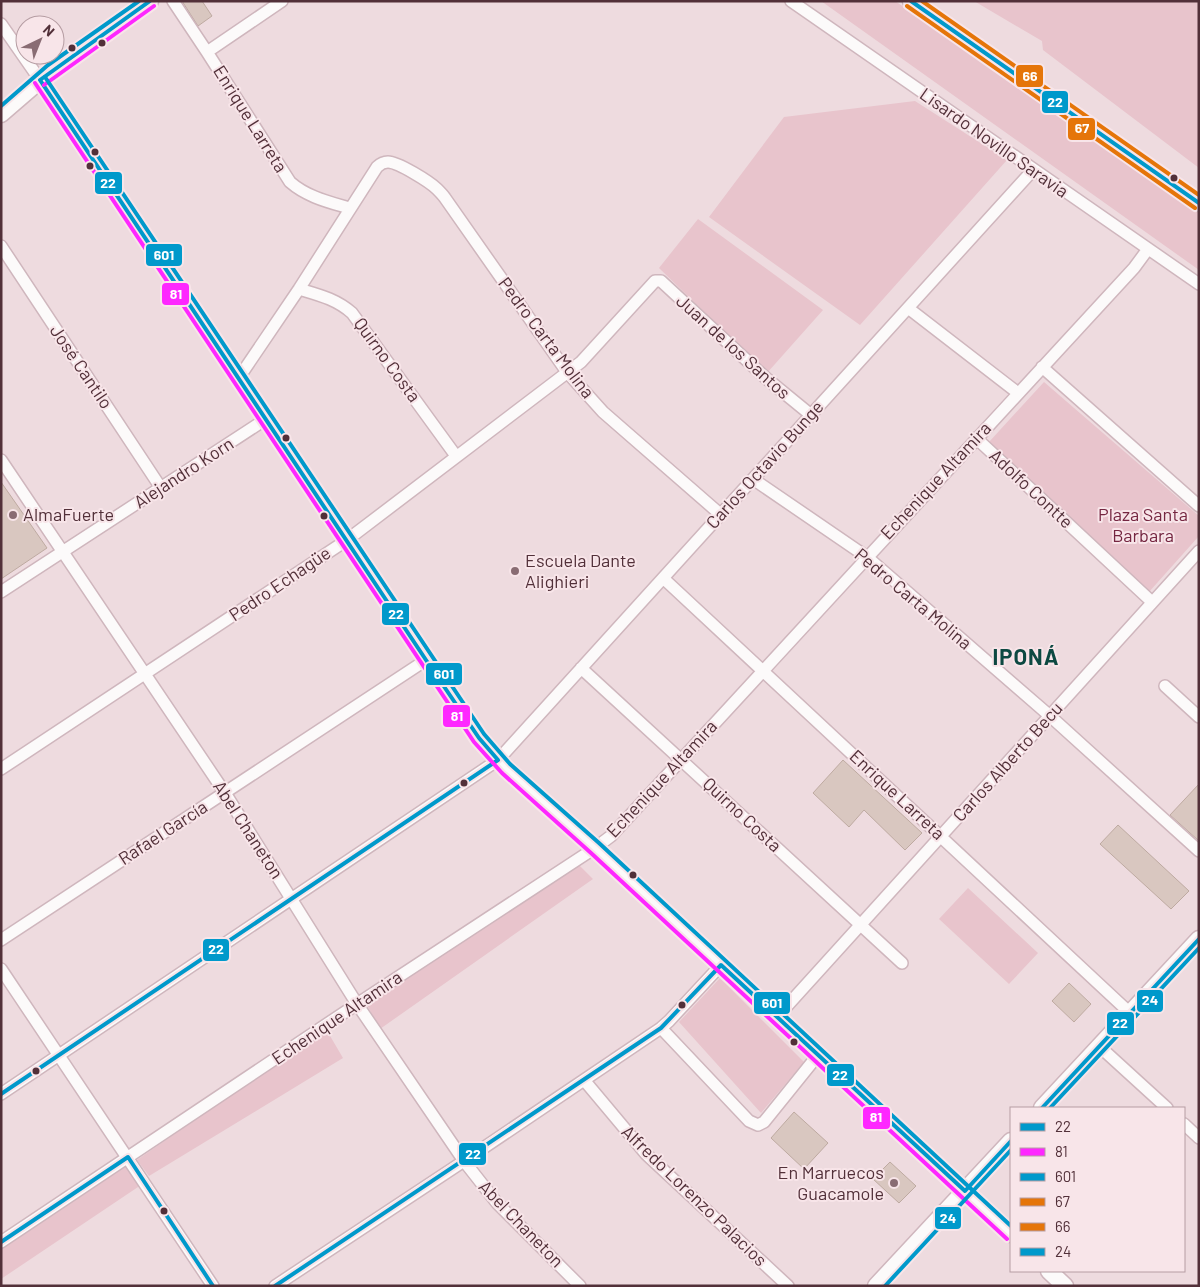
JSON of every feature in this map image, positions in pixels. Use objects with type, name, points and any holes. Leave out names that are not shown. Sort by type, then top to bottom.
[{"type":"main road","points":[[1,114],[52,70],[150,1]]},
{"type":"main road","points":[[911,1],[1199,204]]},
{"type":"main road","points":[[40,80],[479,738],[498,760],[1010,1233]]},
{"type":"main road","points":[[1043,1107],[1199,939]]},
{"type":"main road","points":[[876,1286],[1010,1142]]},
{"type":"main road","points":[[1050,1272],[1065,1286]]},
{"type":"street","name":"Enrique Larreta","points":[[172,1],[290,182],[299,190],[311,196],[349,208]]},
{"type":"street","points":[[207,52],[282,1]]},
{"type":"street","name":"Lisardo Novillo Saravia","points":[[791,1],[1199,284]]},
{"type":"street","points":[[1,24],[40,80]]},
{"type":"street","name":"Pedro Carta Molina","points":[[349,208],[377,167],[382,163],[394,163],[437,188],[567,372],[603,412],[720,514]]},
{"type":"street","name":"Carlos Octavio Bunge","points":[[1,1094],[498,760],[1033,170]]},
{"type":"street","points":[[238,379],[299,289],[349,208]]},
{"type":"street","name":"José Cantilo","points":[[1,246],[161,488]]},
{"type":"street","name":"Echenique Altamira","points":[[1,1242],[611,836],[1134,268],[1148,249]]},
{"type":"street","name":"Pedro Echagüe","points":[[1,769],[347,540],[581,362],[655,281]]},
{"type":"street","name":"Juan de los Santos","points":[[655,281],[661,281],[767,379],[811,415]]},
{"type":"street","name":"Quirno Costa","points":[[299,289],[331,298],[342,304],[352,313],[456,456]]},
{"type":"street","points":[[908,308],[1018,393]]},
{"type":"street","points":[[1042,367],[1199,506]]},
{"type":"street","name":"Alejandro Korn","points":[[1,592],[266,419]]},
{"type":"street","name":"Adolfo Contte","points":[[976,438],[1152,602]]},
{"type":"street","name":"Abel Chaneton","points":[[1,460],[146,673],[225,793],[357,1004],[464,1162],[497,1204],[580,1286]]},
{"type":"street","name":"Pedro Carta Molina","points":[[753,478],[867,557],[1050,716],[1199,850]]},
{"type":"street","name":"Carlos Alberto Becu","points":[[777,1017],[1199,550]]},
{"type":"street","name":"Enrique Larreta","points":[[663,578],[1130,1013]]},
{"type":"street","name":"Rafael García","points":[[1,940],[426,660]]},
{"type":"street","name":"Quirno Costa","points":[[581,668],[902,963]]},
{"type":"street","points":[[1165,686],[1199,717]]},
{"type":"street","points":[[276,1286],[464,1162],[661,1028],[722,965]]},
{"type":"street","points":[[1,969],[214,1286]]},
{"type":"street","points":[[661,1028],[749,1121],[758,1125],[764,1122],[818,1055]]},
{"type":"street","points":[[1099,1046],[1166,1107]]},
{"type":"street","name":"Alfredo Lorenzo Palacios","points":[[584,1080],[646,1154],[788,1286]]},
{"type":"street","points":[[1185,1125],[1199,1138]]},
{"type":"green space","points":[[821,1],[895,1],[1199,210],[1199,270]]},
{"type":"green space","points":[[974,1],[1199,1],[1199,168],[1043,50],[1042,41]]},
{"type":"green space","points":[[915,101],[1007,160],[860,325],[709,217],[784,117]]},
{"type":"green space","points":[[698,219],[823,310],[767,373],[659,268]]},
{"type":"green space","name":"Plaza Santa Barbara","points":[[1044,382],[1199,516],[1199,536],[1149,592],[989,442]]},
{"type":"green space","points":[[578,864],[593,879],[380,1029],[367,1005]]},
{"type":"green space","points":[[968,888],[1038,953],[1009,984],[939,919]]},
{"type":"green space","points":[[720,978],[804,1062],[761,1113],[679,1022]]},
{"type":"green space","points":[[326,1029],[343,1058],[149,1176],[137,1160]]},
{"type":"green space","points":[[127,1164],[141,1185],[1,1279],[1,1248]]},
{"type":"building","points":[[182,1],[202,1],[212,16],[198,26]]},
{"type":"building","name":"AlmaFuerte","points":[[1,482],[47,548],[1,579]]},
{"type":"building","points":[[843,760],[922,833],[905,850],[864,810],[849,827],[813,793]]},
{"type":"building","points":[[1199,784],[1199,841],[1170,815]]},
{"type":"building","points":[[1118,825],[1189,891],[1171,909],[1100,844]]},
{"type":"building","points":[[1069,983],[1091,1004],[1074,1022],[1052,1001]]},
{"type":"building","points":[[794,1112],[828,1143],[804,1169],[771,1138]]},
{"type":"building","name":"En Marruecos Guacamole","points":[[890,1162],[916,1186],[899,1203],[873,1179]]},
{"type":"transit line","name":"601","points":[[1,106],[48,65],[139,1]]},
{"type":"transit line","name":"22","points":[[1,1094],[498,760],[479,738],[426,660],[40,80],[150,1]]},
{"type":"transit line","name":"22","points":[[911,1],[1199,203]]},
{"type":"transit line","name":"66","points":[[922,1],[1199,195]]},
{"type":"transit line","name":"81","points":[[44,85],[154,6]]},
{"type":"transit line","name":"67","points":[[907,6],[1195,208]]},
{"type":"transit line","name":"601","points":[[45,77],[484,734],[510,764],[599,843],[1010,1225]]},
{"type":"transit line","name":"81","points":[[35,83],[474,742],[502,773],[591,853],[1007,1239]]},
{"type":"transit line","name":"22","points":[[1043,1107],[1199,939]]},
{"type":"transit line","name":"24","points":[[1051,1107],[1199,948]]},
{"type":"transit line","name":"22","points":[[275,1286],[661,1028],[721,965],[965,1191],[1010,1142]]},
{"type":"transit line","name":"24","points":[[885,1286],[1010,1151]]},
{"type":"transit line","name":"22","points":[[1,1242],[128,1157],[213,1286]]},
{"type":"place","name":"AlmaFuerte","points":[[13,515]]},
{"type":"place","name":"Escuela Dante Alighieri","points":[[515,571]]},
{"type":"place","name":"En Marruecos Guacamole","points":[[894,1183]]},
{"type":"district","name":"IPONÁ","points":[[1026,657]]}]
